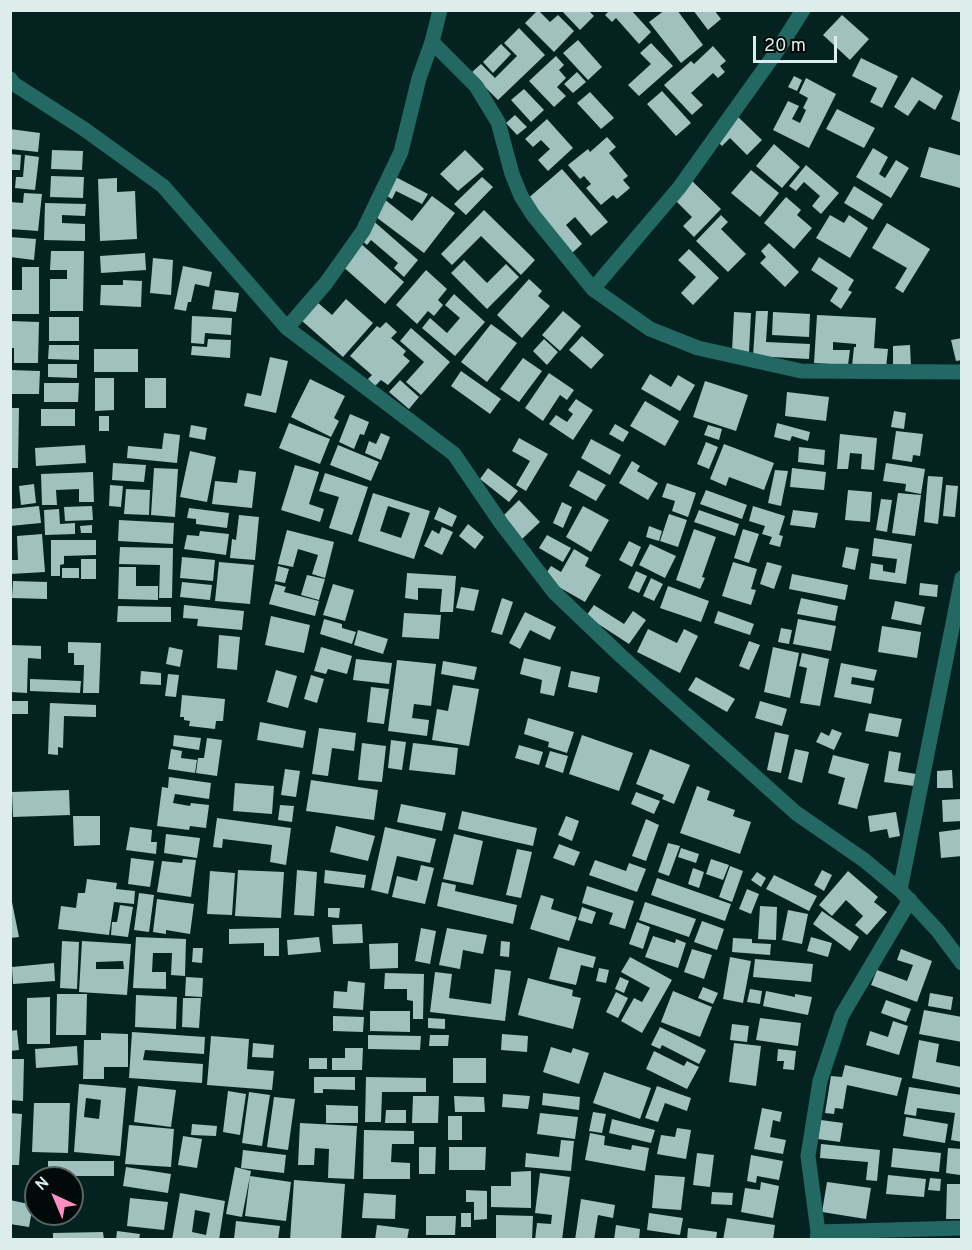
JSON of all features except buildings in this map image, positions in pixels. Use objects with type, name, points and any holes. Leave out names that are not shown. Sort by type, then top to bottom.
[{"type":"street","points":[[287,328],[326,283],[363,231],[401,152],[419,78],[440,10]]},
{"type":"street","points":[[593,289],[679,188],[777,51],[802,10]]},
{"type":"street","points":[[432,42],[476,86],[498,122],[512,174],[521,196],[533,215],[593,289],[650,329],[698,348],[801,371],[961,376]]},
{"type":"street","points":[[10,80],[84,129],[163,186],[287,328],[454,454],[501,523],[554,592],[621,656],[796,813],[864,860],[905,895],[938,931],[962,963]]},
{"type":"street","points":[[962,578],[905,895],[842,1016],[820,1081],[808,1156],[817,1236],[962,1228]]}]
